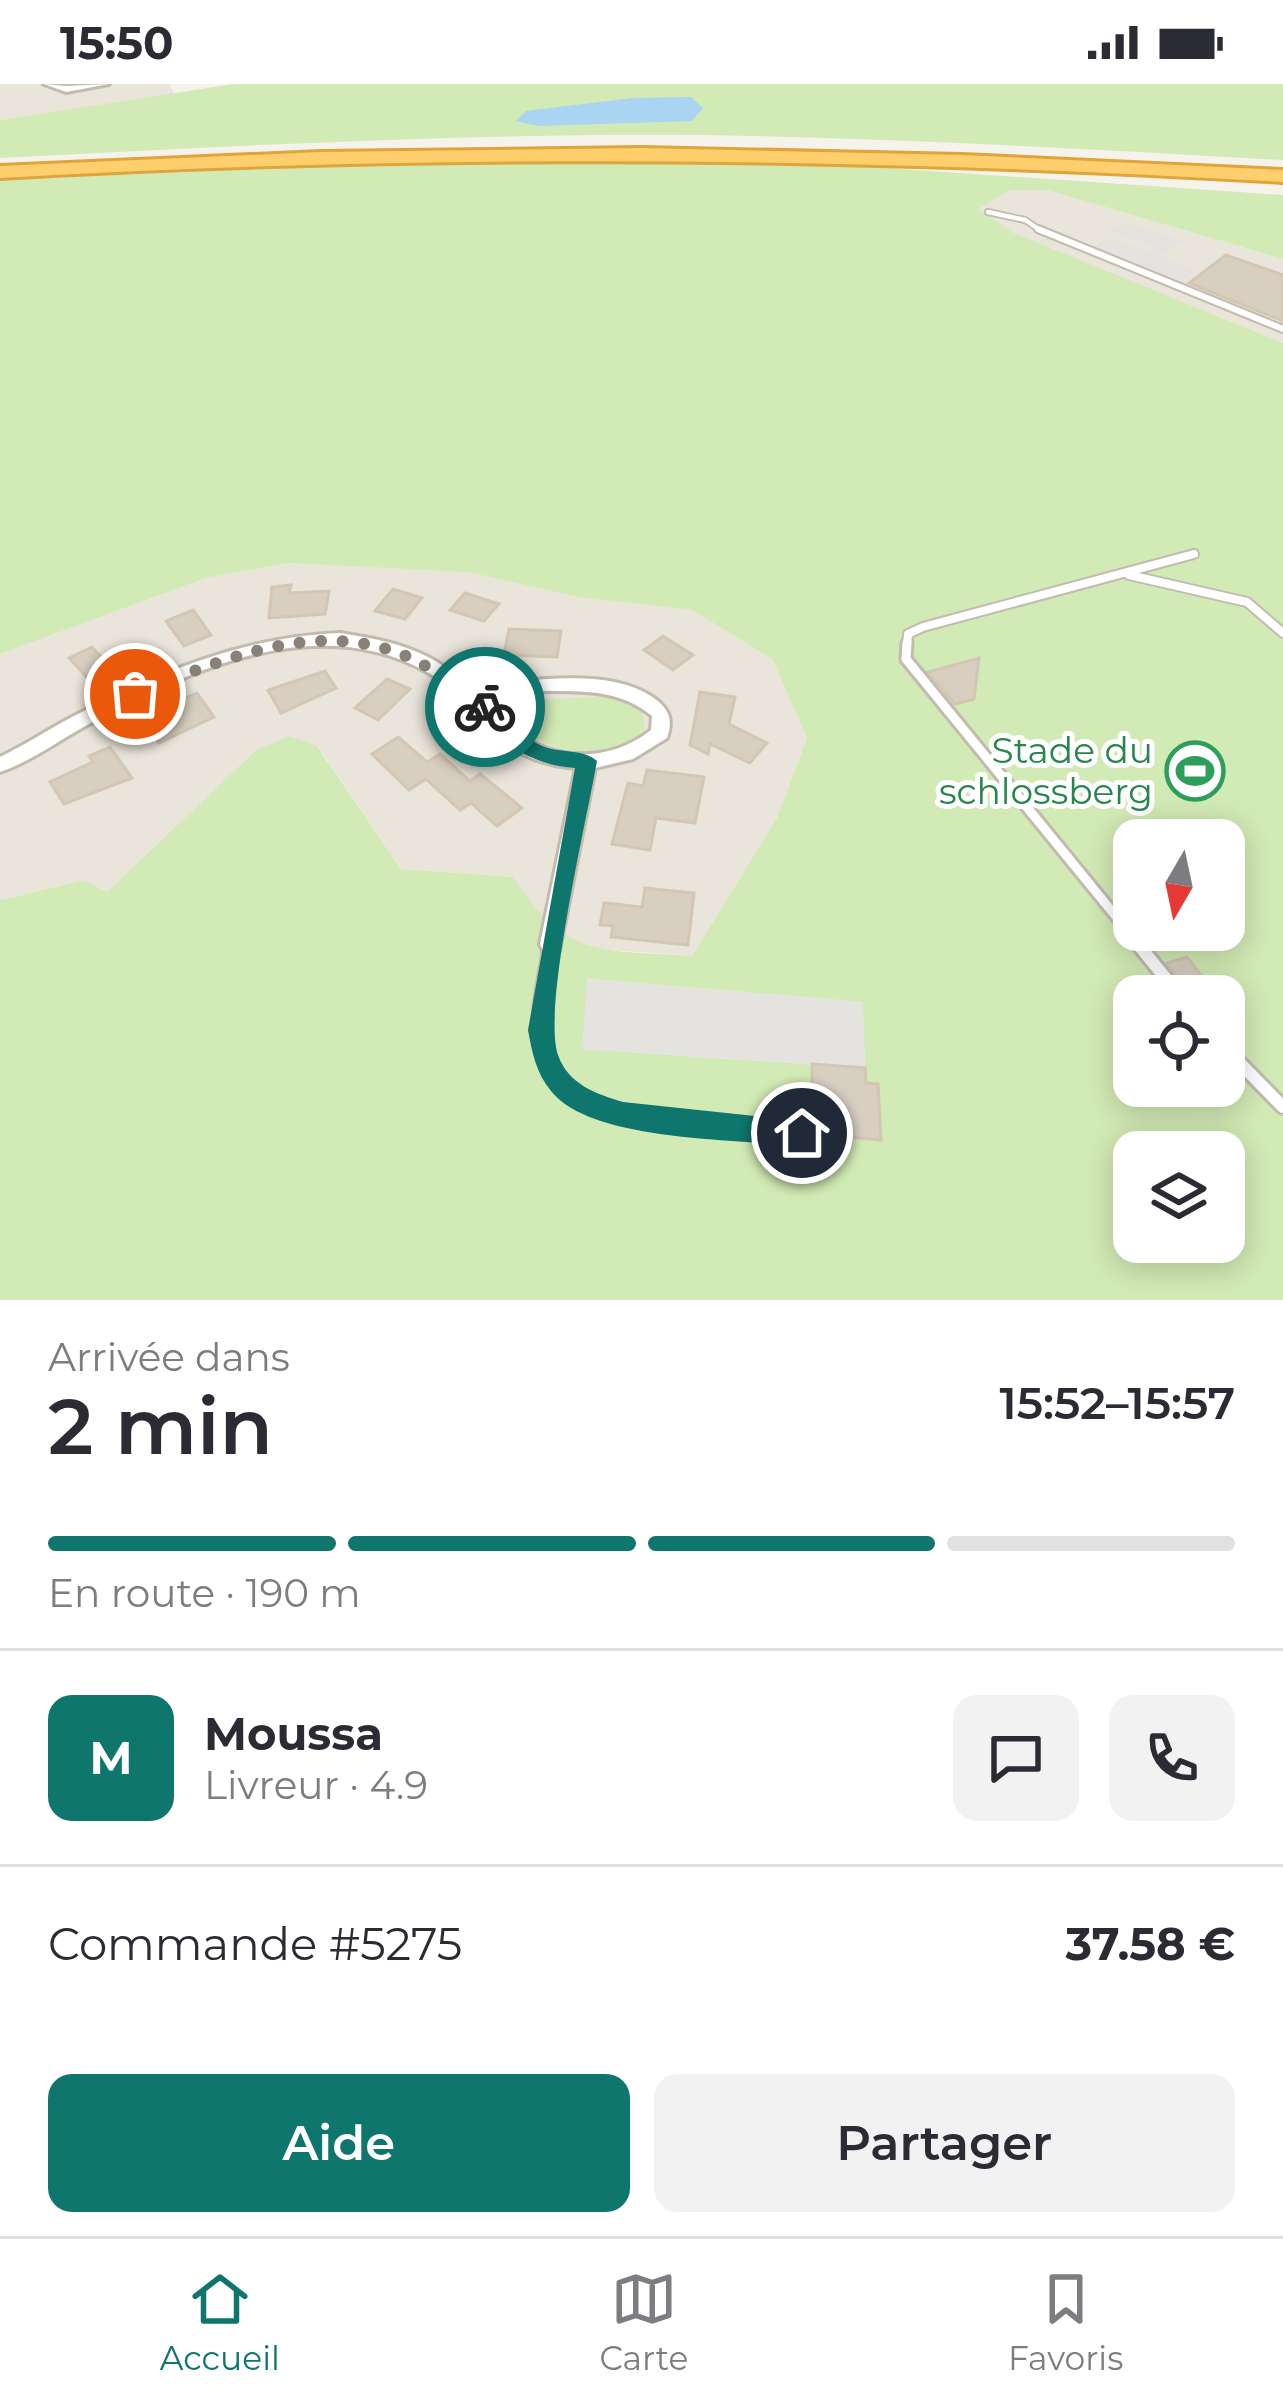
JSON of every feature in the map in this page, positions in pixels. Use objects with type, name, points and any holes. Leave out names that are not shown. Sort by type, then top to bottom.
[{"type":"highway","points":[[0,167],[569,152],[931,158],[1283,172]]},
{"type":"street","points":[[48,84],[66,89],[105,84]]},
{"type":"street","points":[[0,765],[135,694],[208,666],[300,641],[377,644],[410,655],[471,690],[507,735],[555,759],[587,761],[633,754],[660,733],[661,714],[635,692],[611,686],[471,690]]},
{"type":"street","points":[[551,944],[587,761]]},
{"type":"lane","points":[[988,212],[1025,220],[1051,237],[1283,329]]},
{"type":"lane","points":[[1163,975],[907,659],[904,644],[908,634],[922,627],[1194,554]]},
{"type":"lane","points":[[1127,574],[1246,602],[1283,633]]},
{"type":"lane","points":[[551,944],[541,1030],[546,1060],[561,1085],[588,1104],[623,1114],[802,1133]]},
{"type":"lane","points":[[1245,1068],[1283,1107]]},
{"type":"shaded area","points":[[0,84],[170,84],[174,94],[0,120]]},
{"type":"shaded area","points":[[1010,190],[1047,190],[1283,259],[1283,343],[1011,232],[977,209]]},
{"type":"shaded area","points":[[1126,222],[1184,241],[1160,256],[1199,272],[1180,281],[1092,247],[1109,237],[1148,251],[1154,248],[1110,231]]},
{"type":"shaded area","points":[[288,563],[468,571],[578,597],[692,610],[772,659],[807,738],[777,818],[692,956],[582,948],[535,911],[512,877],[401,869],[318,746],[256,750],[107,892],[85,880],[0,900],[0,654],[206,578]]},
{"type":"shaded area","points":[[587,979],[863,1002],[865,1068],[582,1049]]},
{"type":"green space","points":[[234,84],[1283,84],[1283,160],[701,135],[438,138],[0,158],[0,120]]},
{"type":"green space","points":[[608,162],[873,167],[1283,195],[1283,259],[1047,190],[1010,190],[978,209],[1012,232],[1283,343],[1283,1300],[0,1300],[0,900],[85,880],[107,892],[256,750],[290,736],[317,746],[401,869],[513,877],[551,924],[570,937],[609,950],[692,956],[777,818],[807,738],[772,659],[692,610],[578,597],[468,572],[288,563],[206,578],[0,654],[0,179],[326,165]],"holes":[[[588,979],[862,1002],[865,1068],[583,1049]]]},
{"type":"green space","points":[[609,696],[642,711],[645,730],[628,742],[590,752],[549,745],[499,710],[503,702]]},
{"type":"water","points":[[691,97],[703,108],[692,121],[539,126],[516,121],[526,111],[633,98]]},
{"type":"building","points":[[1226,255],[1283,275],[1283,321],[1189,283]]},
{"type":"building","points":[[291,585],[289,593],[329,591],[325,614],[269,618],[272,587]]},
{"type":"building","points":[[393,589],[422,598],[405,619],[375,611]]},
{"type":"building","points":[[465,593],[499,604],[484,621],[450,610]]},
{"type":"building","points":[[193,610],[211,635],[184,646],[166,621]]},
{"type":"building","points":[[509,629],[561,631],[557,657],[504,655]]},
{"type":"building","points":[[663,636],[693,655],[673,670],[644,650]]},
{"type":"building","points":[[129,645],[143,660],[93,684],[69,658],[92,647],[101,657]]},
{"type":"building","points":[[979,658],[974,699],[955,704],[928,672]]},
{"type":"building","points":[[325,671],[336,688],[281,713],[268,690]]},
{"type":"building","points":[[387,679],[410,689],[378,720],[355,708]]},
{"type":"building","points":[[700,692],[735,697],[729,724],[767,743],[750,763],[710,744],[708,754],[690,745]]},
{"type":"building","points":[[197,693],[214,717],[159,743],[147,724],[177,709],[174,703]]},
{"type":"building","points":[[398,737],[427,762],[440,754],[470,781],[480,774],[522,808],[497,826],[471,803],[460,810],[426,779],[409,790],[372,754]]},
{"type":"building","points":[[110,747],[132,778],[64,804],[50,782],[93,762],[89,756]]},
{"type":"building","points":[[647,770],[704,777],[695,823],[656,818],[650,850],[612,844],[628,783],[643,786]]},
{"type":"building","points":[[645,888],[694,893],[688,945],[611,937],[613,926],[600,925],[604,903],[642,907]]},
{"type":"building","points":[[1187,957],[1201,975],[1175,975],[1167,963]]},
{"type":"building","points":[[812,1064],[865,1068],[866,1083],[878,1084],[881,1140],[812,1134]]},
{"type":"way so far","points":[[135,694],[265,648],[339,639],[410,655],[471,690],[485,707]]},
{"type":"place","name":"Stade du schlossberg","points":[[1195,771]]},
{"type":"route","points":[[485,707],[507,735],[529,749],[555,759],[587,761],[543,1000],[546,1060],[561,1085],[588,1104],[623,1114],[802,1133]]}]
